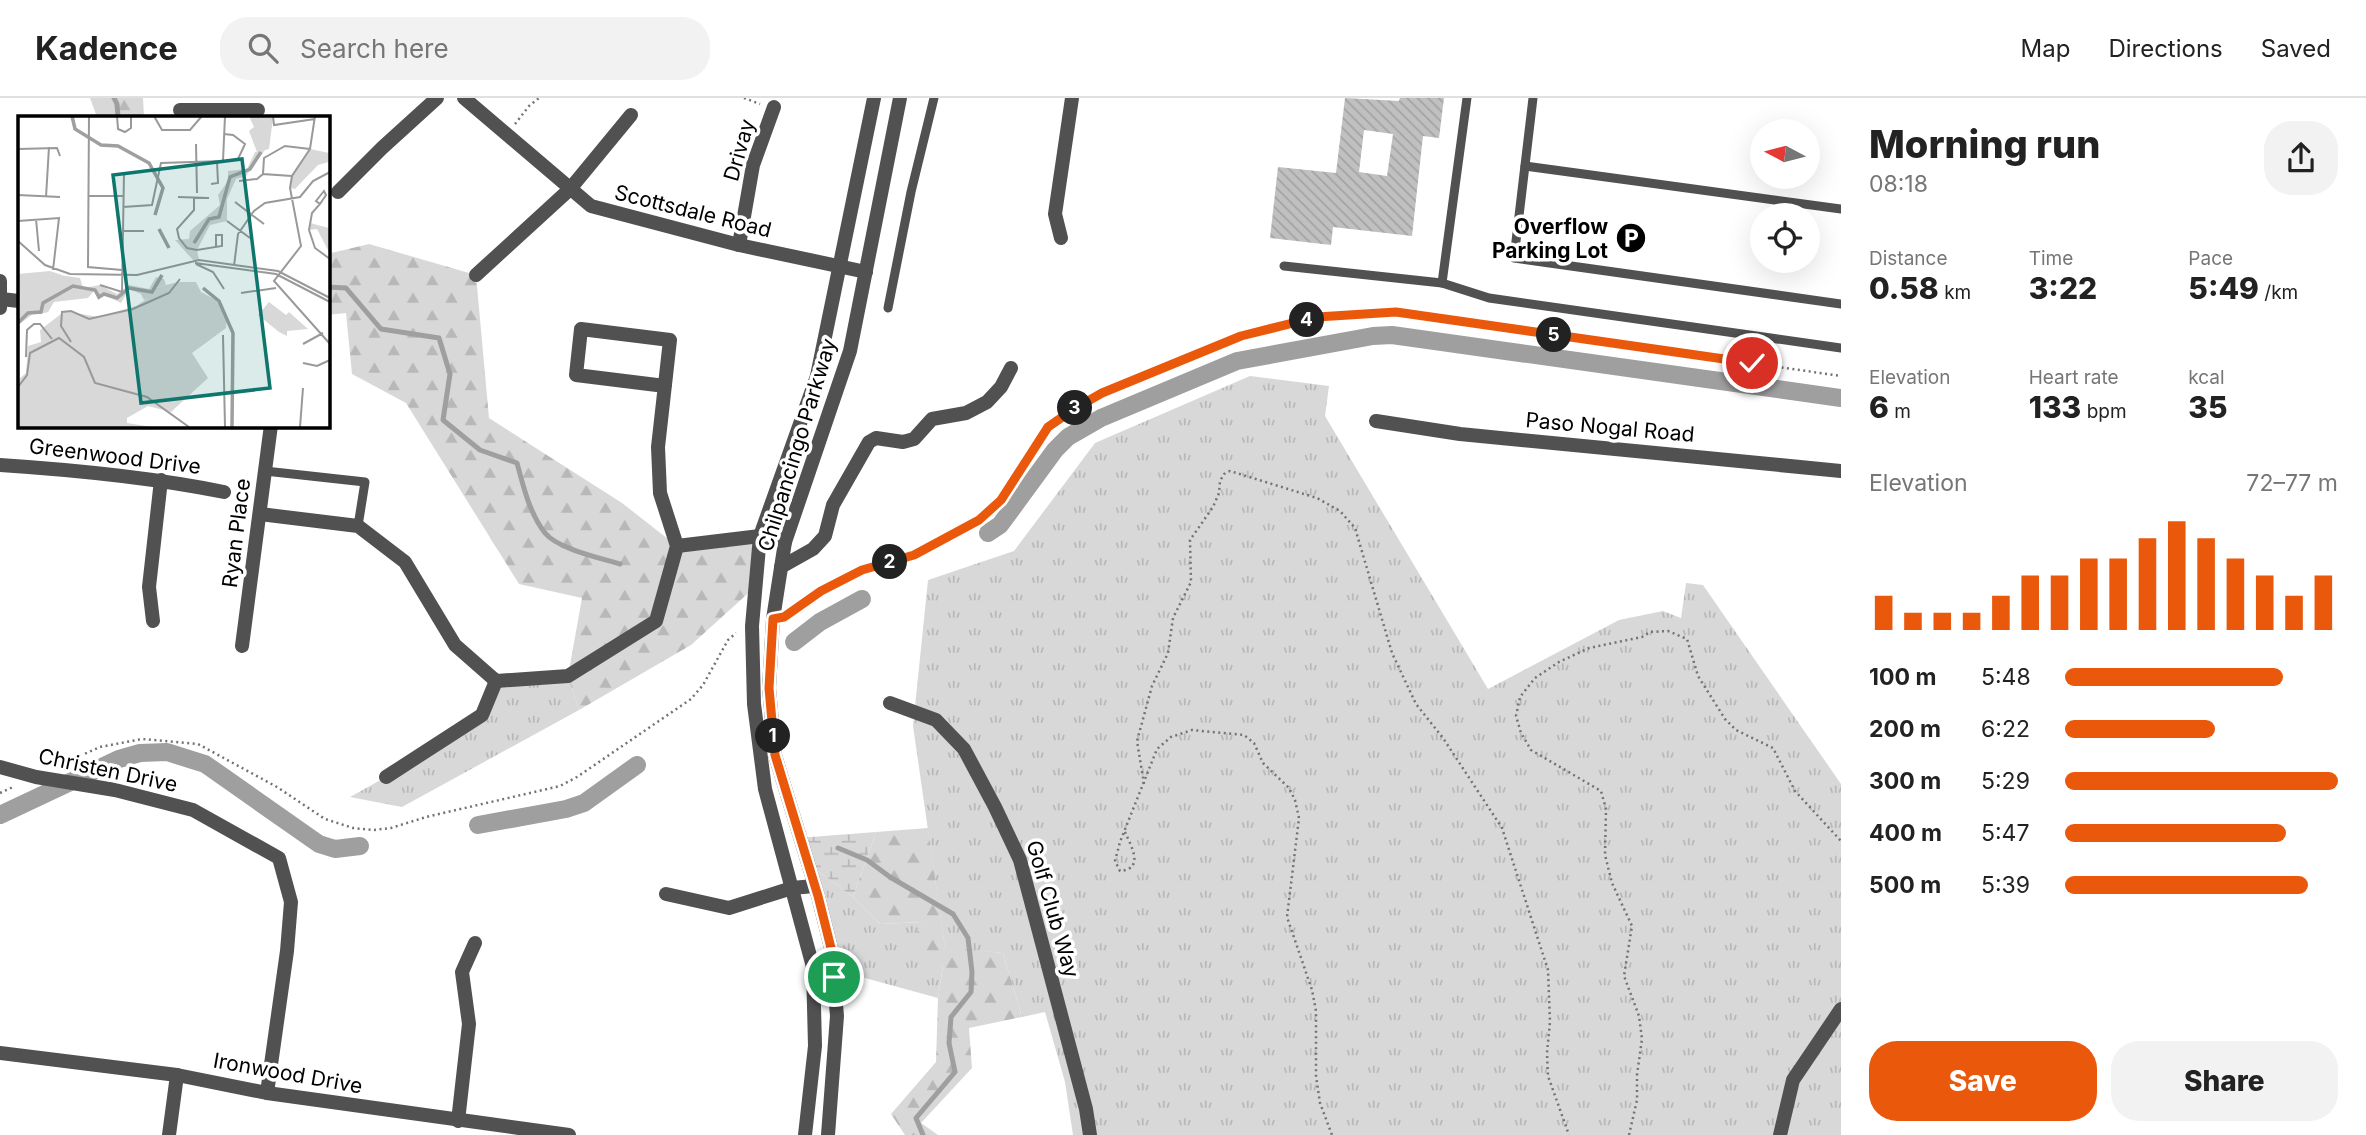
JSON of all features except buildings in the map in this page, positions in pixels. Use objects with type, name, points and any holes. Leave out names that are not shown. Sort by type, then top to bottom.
[{"type":"street","points":[[338,192],[437,98]]},
{"type":"street","name":"Scottsdale Road","points":[[464,98],[591,206],[739,246],[866,272]]},
{"type":"street","name":"Chilpancingo Parkway","points":[[805,1135],[814,1046],[813,967],[765,789],[754,704],[752,626],[760,536],[817,376],[874,98]]},
{"type":"street","name":"Chilpancingo Parkway","points":[[828,1135],[837,1016],[831,948],[775,755],[769,688],[773,619],[785,542],[850,351],[900,98]]},
{"type":"street","points":[[1061,238],[1055,214],[1072,98]]},
{"type":"street","name":"Drivay","points":[[739,246],[753,165],[774,107]]},
{"type":"street","points":[[181,108],[258,110]]},
{"type":"street","points":[[476,275],[570,189],[631,115]]},
{"type":"street","points":[[0,281],[1,304]]},
{"type":"street","points":[[260,514],[358,526],[405,562],[455,645],[496,681],[568,676],[656,621],[677,546],[660,493],[658,447],[666,386],[670,340],[581,329],[576,375],[666,386]]},
{"type":"street","points":[[780,567],[813,550],[825,536],[833,505],[869,442],[876,438],[903,442],[914,439],[932,419],[966,413],[988,402],[1001,387],[1011,368]]},
{"type":"street","name":"Paso Nogal Road","points":[[1376,421],[1460,434],[1841,471]]},
{"type":"street","name":"Ryan Place","points":[[242,646],[271,427]]},
{"type":"street","name":"Greenwood Drive","points":[[0,465],[161,480],[225,492]]},
{"type":"street","points":[[153,621],[149,587],[161,480]]},
{"type":"street","points":[[677,546],[760,536],[785,542]]},
{"type":"street","points":[[386,778],[482,715],[496,681]]},
{"type":"street","name":"Golf Club Way","points":[[890,703],[936,720],[964,749],[1020,860],[1086,1109],[1090,1135]]},
{"type":"street","name":"Christen Drive","points":[[0,767],[54,780],[115,790],[193,810],[279,858],[291,902],[287,951],[267,1093]]},
{"type":"street","points":[[666,894],[729,908],[792,888],[814,886]]},
{"type":"street","points":[[457,1121],[469,1024],[462,972],[475,943]]},
{"type":"street","points":[[1780,1135],[1793,1080],[1841,1009]]},
{"type":"street","name":"Ironwood Drive","points":[[0,1053],[177,1075],[267,1093],[569,1135]]},
{"type":"street","points":[[169,1135],[177,1075]]},
{"type":"lane","points":[[888,308],[911,192],[934,98]]},
{"type":"lane","points":[[1442,283],[1467,98]]},
{"type":"lane","points":[[1533,98],[1514,258],[1841,304]]},
{"type":"lane","points":[[1525,166],[1841,209]]},
{"type":"lane","points":[[1283,266],[1442,283],[1489,298],[1841,348]]},
{"type":"lane","points":[[265,471],[365,482],[358,526]]},
{"type":"path","points":[[507,135],[529,106],[539,98]]},
{"type":"path","points":[[773,619],[784,617],[821,591],[862,570],[914,555],[979,520],[1001,500],[1048,427],[1102,393],[1241,336],[1317,317],[1396,312],[1841,376]]},
{"type":"path","points":[[1144,784],[1137,741],[1152,686],[1168,653],[1173,618],[1191,582],[1190,540],[1213,507],[1224,474],[1230,471],[1267,482],[1317,498],[1340,510],[1355,528],[1392,653],[1416,704],[1450,747],[1502,828],[1548,970],[1548,1076],[1569,1135]]},
{"type":"path","points":[[1629,1135],[1637,1100],[1642,1039],[1639,1016],[1624,976],[1632,926],[1612,883],[1605,855],[1606,809],[1601,791],[1531,750],[1521,733],[1516,716],[1520,697],[1535,678],[1559,662],[1589,648],[1642,637],[1650,632],[1668,631],[1687,639],[1698,677],[1725,719],[1736,730],[1773,748],[1795,791],[1841,841]]},
{"type":"path","points":[[1125,832],[1136,857],[1129,870],[1120,871],[1115,861],[1125,832],[1157,749],[1171,737],[1192,730],[1244,735],[1254,743],[1263,763],[1289,788],[1299,818],[1287,917],[1312,990],[1316,1011],[1316,1076],[1320,1103],[1332,1135]]},
{"type":"green space","points":[[90,98],[143,98],[144,116],[97,116]]},
{"type":"green space","points":[[369,244],[476,275],[489,418],[622,503],[677,546],[760,536],[755,587],[691,645],[579,710],[568,676],[582,598],[519,584],[406,403],[352,374],[346,313],[329,315],[329,254]]},
{"type":"green space","points":[[1250,376],[1329,386],[1325,416],[1488,689],[1619,620],[1663,611],[1681,618],[1686,583],[1703,585],[1841,784],[1841,1135],[1073,1135],[1065,1082],[1045,1012],[1022,1017],[1003,953],[945,948],[913,726],[928,580],[1014,551],[1095,443]]},
{"type":"green space","points":[[568,676],[579,710],[402,807],[350,797],[482,716],[496,681]]},
{"type":"green space","points":[[928,828],[945,947],[1003,953],[1022,1017],[969,1028],[972,1068],[921,1123],[938,1135],[905,1135],[891,1114],[936,1062],[938,998],[943,965],[913,941],[922,922],[880,924],[853,897],[876,832]]},
{"type":"green space","points":[[876,832],[853,897],[806,862],[798,838]]},
{"type":"green space","points":[[806,862],[853,897],[880,924],[923,922],[943,965],[938,998],[854,975],[834,977]]},
{"type":"waterway","points":[[114,98],[118,116]]},
{"type":"waterway","points":[[329,287],[346,288],[381,329],[439,338],[450,374],[443,420],[480,450],[517,463],[531,509],[551,539],[580,552],[620,564]]},
{"type":"waterway","points":[[988,533],[1000,525],[1055,450],[1068,437],[1101,418],[1237,361],[1373,336],[1392,335],[1841,398]]},
{"type":"waterway","points":[[794,642],[820,622],[862,599]]},
{"type":"waterway","points":[[0,815],[119,759],[140,753],[167,752],[205,764],[319,844],[335,849],[360,846]]},
{"type":"waterway","points":[[478,825],[566,809],[584,803],[637,765]]},
{"type":"waterway","points":[[838,848],[867,860],[890,877],[953,914],[968,938],[972,972],[971,992],[951,1017],[949,1043],[955,1072],[916,1118],[923,1135]]},
{"type":"place","name":"Overflow Parking Lot","points":[[1631,238]]},
{"type":"route","points":[[834,977],[831,948],[818,896],[798,838],[775,755],[769,688],[773,619],[784,617],[821,591],[862,570],[914,555],[979,520],[1001,500],[1048,427],[1074,409],[1102,393],[1241,336],[1317,317],[1396,312],[1752,363]]}]
